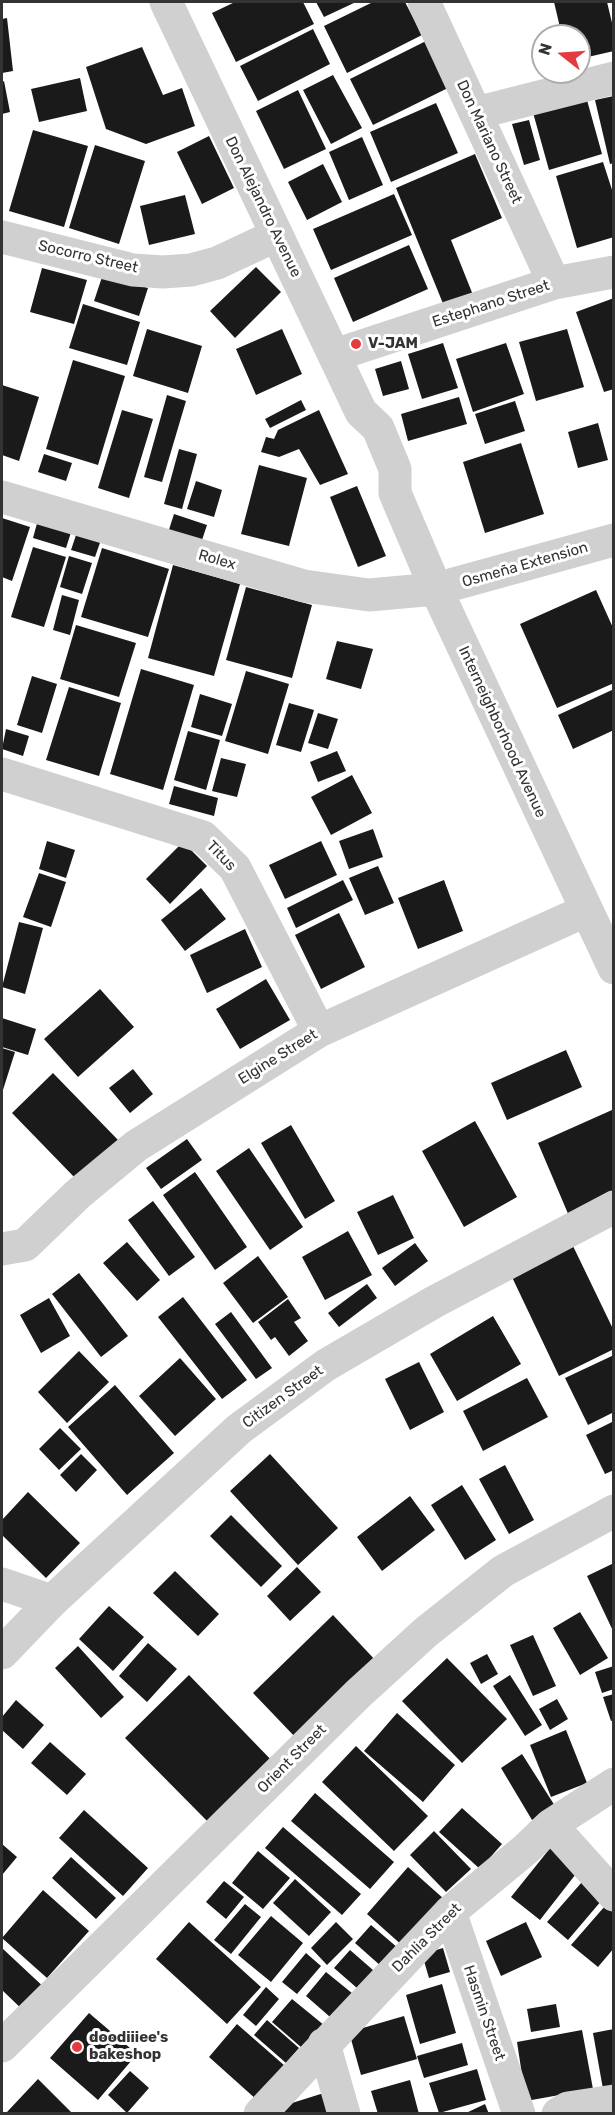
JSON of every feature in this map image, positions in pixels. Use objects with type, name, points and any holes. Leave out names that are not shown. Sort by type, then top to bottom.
[{"type":"street","name":"Don Alejandro Avenue","points":[[166,2],[361,412]]},
{"type":"street","name":"Don Mariano Street","points":[[424,2],[554,283]]},
{"type":"street","points":[[476,113],[614,78]]},
{"type":"street","name":"Socorro Street","points":[[2,237],[133,270],[163,272],[191,270],[217,263],[277,235]]},
{"type":"street","name":"Estephano Street","points":[[335,355],[554,283],[614,272]]},
{"type":"street","name":"Interneighborhood Avenue","points":[[361,412],[360,436],[377,477],[395,493],[436,590],[614,968]]},
{"type":"street","name":"Rolex","points":[[2,497],[303,586],[369,595],[436,590]]},
{"type":"street","name":"Osmeña Extension","points":[[436,590],[614,540]]},
{"type":"street","name":"Titus","points":[[2,774],[203,837],[235,868],[319,1031]]},
{"type":"street","name":"Elgine Street","points":[[2,1250],[25,1245],[78,1194],[136,1146],[319,1031],[585,910]]},
{"type":"street","name":"Citizen Street","points":[[2,1653],[52,1600],[240,1429],[326,1365],[434,1302],[614,1207]]},
{"type":"street","name":"Orient Street","points":[[2,2046],[358,1694],[426,1632],[503,1571],[614,1511]]},
{"type":"street","points":[[2,1584],[52,1600]]},
{"type":"street","name":"Dahlia Street","points":[[260,2114],[450,1912],[526,1849],[551,1825],[614,1784]]},
{"type":"street","points":[[551,1825],[614,1895]]},
{"type":"street","name":"Hasmin Street","points":[[450,1912],[519,2114]]},
{"type":"street","points":[[324,2044],[344,2114]]},
{"type":"street","points":[[558,2114],[568,2108],[614,2101]]},
{"type":"building","points":[[235,2],[303,2],[314,24],[236,62],[212,13]]},
{"type":"building","points":[[316,2],[356,2],[324,17]]},
{"type":"building","points":[[373,2],[405,2],[422,35],[347,73],[324,26]]},
{"type":"building","points":[[554,2],[607,2],[614,31],[614,51],[591,56],[591,24],[559,24]]},
{"type":"building","points":[[7,18],[13,71],[2,73],[2,19]]},
{"type":"building","points":[[313,29],[330,64],[258,101],[240,66]]},
{"type":"building","points":[[426,41],[450,87],[373,125],[350,79]]},
{"type":"building","points":[[142,47],[163,95],[182,88],[195,126],[146,144],[106,129],[86,67]]},
{"type":"building","points":[[333,75],[362,128],[331,144],[303,90]]},
{"type":"building","points":[[80,78],[87,111],[39,122],[31,89]]},
{"type":"building","points":[[4,81],[10,112],[2,114],[2,82]]},
{"type":"building","points":[[298,90],[326,149],[284,169],[256,111]]},
{"type":"building","points":[[585,93],[602,154],[549,170],[532,109]]},
{"type":"building","points":[[614,96],[614,163],[610,164],[595,100]]},
{"type":"building","points":[[436,103],[458,153],[391,182],[370,132]]},
{"type":"building","points":[[529,120],[540,160],[524,165],[512,124]]},
{"type":"building","points":[[33,130],[88,146],[64,227],[9,211]]},
{"type":"building","points":[[209,136],[234,188],[202,204],[177,152]]},
{"type":"building","points":[[362,137],[383,185],[349,200],[329,152]]},
{"type":"building","points":[[95,145],[145,161],[119,244],[69,228]]},
{"type":"building","points":[[475,154],[502,218],[451,240],[473,295],[444,306],[396,188]]},
{"type":"building","points":[[603,162],[614,196],[614,237],[577,248],[556,176]]},
{"type":"building","points":[[323,164],[342,202],[307,220],[288,182]]},
{"type":"building","points":[[394,194],[412,235],[331,270],[313,229]]},
{"type":"building","points":[[185,195],[195,234],[149,245],[140,206]]},
{"type":"building","points":[[409,245],[428,289],[353,322],[334,278]]},
{"type":"building","points":[[256,267],[281,292],[235,338],[210,311]]},
{"type":"building","points":[[42,268],[87,280],[74,324],[30,312]]},
{"type":"building","points":[[103,274],[148,288],[139,316],[94,301]]},
{"type":"building","points":[[614,298],[614,389],[604,392],[576,312]]},
{"type":"building","points":[[83,304],[140,322],[127,365],[69,348]]},
{"type":"building","points":[[147,329],[202,346],[188,393],[133,376]]},
{"type":"building","points":[[282,329],[302,374],[256,395],[236,349]]},
{"type":"building","points":[[567,329],[584,387],[536,401],[519,342]]},
{"type":"building","points":[[443,343],[458,388],[422,399],[408,354]]},
{"type":"building","points":[[506,343],[524,394],[473,412],[456,359]]},
{"type":"building","points":[[73,360],[125,376],[98,465],[46,449]]},
{"type":"building","points":[[401,361],[409,389],[383,396],[375,369]]},
{"type":"building","points":[[2,385],[39,397],[19,461],[2,455]]},
{"type":"building","points":[[167,395],[186,401],[162,482],[144,477]]},
{"type":"building","points":[[459,397],[467,424],[408,441],[401,414]]},
{"type":"building","points":[[301,400],[306,410],[270,428],[265,419]]},
{"type":"building","points":[[515,401],[525,431],[485,444],[475,414]]},
{"type":"building","points":[[122,410],[153,419],[129,498],[98,488]]},
{"type":"building","points":[[319,410],[348,474],[320,485],[299,449],[279,457],[261,452],[266,437],[274,439],[278,430]]},
{"type":"building","points":[[598,423],[608,460],[578,468],[568,432]]},
{"type":"building","points":[[521,443],[544,514],[485,533],[463,462]]},
{"type":"building","points":[[179,449],[197,454],[182,509],[164,504]]},
{"type":"building","points":[[44,454],[72,463],[66,481],[38,472]]},
{"type":"building","points":[[259,465],[307,478],[289,546],[241,534]]},
{"type":"building","points":[[196,481],[222,490],[214,517],[187,509]]},
{"type":"building","points":[[357,486],[386,556],[358,567],[330,497]]},
{"type":"building","points":[[174,514],[207,525],[199,549],[166,539]]},
{"type":"building","points":[[39,516],[73,526],[66,548],[33,538]]},
{"type":"building","points":[[2,518],[30,527],[12,581],[2,577]]},
{"type":"building","points":[[78,529],[102,537],[95,557],[71,550]]},
{"type":"building","points":[[33,547],[66,557],[44,627],[11,617]]},
{"type":"building","points":[[102,548],[169,569],[148,637],[81,617]]},
{"type":"building","points":[[69,556],[92,563],[82,594],[60,587]]},
{"type":"building","points":[[173,565],[240,584],[214,676],[148,658]]},
{"type":"building","points":[[246,587],[312,605],[292,678],[226,660]]},
{"type":"building","points":[[596,590],[614,630],[614,683],[557,708],[520,624]]},
{"type":"building","points":[[62,595],[79,600],[70,635],[53,630]]},
{"type":"building","points":[[76,625],[136,643],[119,697],[60,679]]},
{"type":"building","points":[[337,641],[373,649],[361,689],[326,679]]},
{"type":"building","points":[[141,669],[194,685],[163,790],[110,774]]},
{"type":"building","points":[[246,671],[289,684],[268,754],[225,741]]},
{"type":"building","points":[[32,676],[57,684],[42,733],[17,725]]},
{"type":"building","points":[[69,687],[121,703],[99,776],[46,760]]},
{"type":"building","points":[[614,689],[614,730],[573,749],[558,715]]},
{"type":"building","points":[[200,694],[232,704],[222,736],[191,727]]},
{"type":"building","points":[[289,703],[314,710],[301,752],[276,745]]},
{"type":"building","points":[[318,713],[338,719],[328,749],[308,743]]},
{"type":"building","points":[[6,729],[29,736],[23,756],[2,749]]},
{"type":"building","points":[[188,731],[220,740],[206,790],[174,780]]},
{"type":"building","points":[[337,751],[346,771],[318,782],[310,762]]},
{"type":"building","points":[[221,758],[246,764],[237,797],[212,791]]},
{"type":"building","points":[[352,775],[372,813],[331,835],[311,797]]},
{"type":"building","points":[[174,786],[218,798],[214,816],[169,804]]},
{"type":"building","points":[[373,829],[383,857],[349,869],[339,841]]},
{"type":"building","points":[[47,841],[75,850],[66,878],[39,869]]},
{"type":"building","points":[[321,841],[337,875],[285,899],[269,865]]},
{"type":"building","points":[[183,842],[207,866],[170,904],[146,879]]},
{"type":"building","points":[[378,866],[394,903],[365,915],[349,878]]},
{"type":"building","points":[[39,873],[66,882],[51,927],[23,917]]},
{"type":"building","points":[[343,880],[353,900],[296,928],[287,908]]},
{"type":"building","points":[[444,880],[463,931],[418,949],[398,898]]},
{"type":"building","points":[[201,888],[226,919],[185,951],[161,920]]},
{"type":"building","points":[[339,913],[365,967],[321,989],[295,935]]},
{"type":"building","points":[[19,922],[43,928],[25,994],[2,987]]},
{"type":"building","points":[[245,929],[262,967],[207,993],[190,955]]},
{"type":"building","points":[[266,979],[290,1020],[240,1049],[216,1009]]},
{"type":"building","points":[[100,989],[134,1027],[78,1077],[44,1039]]},
{"type":"building","points":[[2,1018],[36,1029],[28,1055],[2,1047]]},
{"type":"building","points":[[2,1048],[15,1052],[2,1093]]},
{"type":"building","points":[[566,1050],[582,1087],[507,1120],[491,1083]]},
{"type":"building","points":[[133,1069],[153,1094],[130,1113],[109,1088]]},
{"type":"building","points":[[53,1073],[118,1140],[77,1180],[12,1113]]},
{"type":"building","points":[[612,1110],[614,1196],[569,1216],[538,1143]]},
{"type":"building","points":[[475,1121],[517,1197],[464,1227],[422,1151]]},
{"type":"building","points":[[291,1125],[335,1201],[305,1219],[261,1143]]},
{"type":"building","points":[[187,1139],[202,1160],[161,1189],[146,1168]]},
{"type":"building","points":[[249,1148],[303,1227],[270,1250],[216,1171]]},
{"type":"building","points":[[195,1172],[247,1247],[215,1270],[163,1195]]},
{"type":"building","points":[[393,1195],[414,1238],[378,1255],[357,1212]]},
{"type":"building","points":[[153,1201],[195,1257],[169,1276],[128,1220]]},
{"type":"building","points":[[348,1231],[372,1275],[325,1300],[302,1257]]},
{"type":"building","points":[[127,1242],[160,1280],[137,1301],[103,1263]]},
{"type":"building","points":[[415,1243],[428,1261],[395,1286],[382,1268]]},
{"type":"building","points":[[573,1246],[614,1331],[614,1349],[559,1376],[511,1275]]},
{"type":"building","points":[[258,1256],[288,1297],[253,1323],[223,1283]]},
{"type":"building","points":[[79,1273],[128,1336],[101,1357],[52,1294]]},
{"type":"building","points":[[367,1284],[377,1298],[339,1327],[328,1313]]},
{"type":"building","points":[[183,1297],[247,1380],[222,1399],[158,1317]]},
{"type":"building","points":[[49,1298],[70,1336],[41,1353],[20,1315]]},
{"type":"building","points":[[288,1299],[301,1318],[294,1322],[308,1341],[289,1356],[275,1337],[271,1340],[258,1322]]},
{"type":"building","points":[[231,1312],[272,1368],[256,1379],[215,1324]]},
{"type":"building","points":[[493,1316],[521,1364],[457,1401],[430,1354]]},
{"type":"building","points":[[79,1351],[109,1382],[67,1423],[38,1392]]},
{"type":"building","points":[[614,1355],[614,1412],[588,1425],[565,1378]]},
{"type":"building","points":[[180,1358],[216,1399],[175,1436],[139,1396]]},
{"type":"building","points":[[419,1362],[444,1412],[410,1430],[385,1379]]},
{"type":"building","points":[[527,1378],[548,1417],[483,1451],[463,1411]]},
{"type":"building","points":[[115,1385],[174,1453],[127,1495],[68,1427]]},
{"type":"building","points":[[614,1421],[614,1470],[605,1474],[586,1435]]},
{"type":"building","points":[[60,1428],[81,1449],[59,1470],[39,1449]]},
{"type":"building","points":[[81,1454],[97,1470],[76,1492],[60,1475]]},
{"type":"building","points":[[270,1454],[338,1528],[298,1565],[230,1491]]},
{"type":"building","points":[[505,1465],[534,1520],[509,1534],[479,1479]]},
{"type":"building","points":[[462,1485],[496,1540],[465,1560],[431,1505]]},
{"type":"building","points":[[28,1492],[80,1543],[46,1578],[2,1535],[2,1520]]},
{"type":"building","points":[[410,1496],[435,1530],[382,1571],[357,1537]]},
{"type":"building","points":[[231,1515],[282,1566],[261,1587],[210,1536]]},
{"type":"building","points":[[614,1563],[614,1633],[587,1576]]},
{"type":"building","points":[[297,1567],[321,1592],[290,1621],[267,1596]]},
{"type":"building","points":[[175,1571],[219,1614],[198,1636],[153,1593]]},
{"type":"building","points":[[109,1606],[144,1637],[113,1671],[79,1639]]},
{"type":"building","points":[[580,1612],[608,1658],[580,1675],[553,1628]]},
{"type":"building","points":[[333,1615],[377,1662],[297,1739],[253,1693]]},
{"type":"building","points":[[533,1635],[556,1686],[533,1696],[510,1645]]},
{"type":"building","points":[[148,1643],[177,1669],[147,1702],[119,1676]]},
{"type":"building","points":[[78,1646],[124,1697],[101,1718],[55,1668]]},
{"type":"building","points":[[487,1654],[498,1674],[481,1684],[470,1663]]},
{"type":"building","points":[[447,1658],[507,1719],[462,1763],[402,1701]]},
{"type":"building","points":[[614,1666],[614,1689],[602,1693],[595,1672]]},
{"type":"building","points":[[189,1675],[277,1766],[214,1828],[125,1738]]},
{"type":"building","points":[[510,1675],[542,1725],[525,1736],[493,1686]]},
{"type":"building","points":[[614,1694],[614,1720],[611,1721],[603,1697]]},
{"type":"building","points":[[557,1699],[568,1719],[550,1730],[539,1709]]},
{"type":"building","points":[[16,1700],[44,1725],[23,1749],[2,1730],[2,1717]]},
{"type":"building","points":[[397,1713],[455,1765],[423,1802],[364,1751]]},
{"type":"building","points":[[566,1730],[587,1783],[551,1797],[530,1745]]},
{"type":"building","points":[[50,1742],[86,1774],[67,1795],[31,1763]]},
{"type":"building","points":[[356,1746],[428,1816],[394,1851],[322,1782]]},
{"type":"building","points":[[522,1754],[555,1806],[532,1820],[501,1768]]},
{"type":"building","points":[[315,1793],[394,1862],[370,1889],[291,1821]]},
{"type":"building","points":[[462,1808],[502,1844],[480,1869],[439,1832]]},
{"type":"building","points":[[84,1810],[148,1868],[123,1896],[59,1838]]},
{"type":"building","points":[[283,1827],[361,1894],[342,1915],[265,1848]]},
{"type":"building","points":[[434,1831],[471,1869],[446,1892],[410,1855]]},
{"type":"building","points":[[2,1844],[17,1857],[2,1875]]},
{"type":"building","points":[[551,1847],[579,1870],[540,1920],[511,1897]]},
{"type":"building","points":[[258,1851],[290,1878],[263,1909],[232,1883]]},
{"type":"building","points":[[71,1857],[116,1898],[96,1919],[52,1878]]},
{"type":"building","points":[[408,1867],[444,1899],[404,1947],[367,1914]]},
{"type":"building","points":[[295,1879],[331,1912],[309,1936],[273,1903]]},
{"type":"building","points":[[224,1881],[244,1897],[226,1919],[206,1902]]},
{"type":"building","points":[[582,1882],[602,1900],[568,1940],[547,1922]]},
{"type":"building","points":[[43,1890],[89,1931],[47,1978],[2,1938]]},
{"type":"building","points":[[245,1904],[261,1917],[231,1954],[214,1940]]},
{"type":"building","points":[[605,1906],[614,1913],[614,1948],[598,1967],[571,1945]]},
{"type":"building","points":[[271,1916],[303,1943],[271,1982],[238,1955]]},
{"type":"building","points":[[189,1922],[261,1987],[227,2024],[156,1959]]},
{"type":"building","points":[[336,1922],[353,1939],[327,1965],[311,1948]]},
{"type":"building","points":[[526,1922],[542,1957],[501,1976],[486,1941]]},
{"type":"building","points":[[371,1925],[398,1948],[382,1967],[355,1943]]},
{"type":"building","points":[[2,1948],[48,1991],[27,2014],[2,1990]]},
{"type":"building","points":[[443,1948],[450,1972],[429,1978],[422,1954]]},
{"type":"building","points":[[350,1950],[381,1977],[365,1995],[334,1968]]},
{"type":"building","points":[[306,1953],[321,1966],[297,1994],[282,1982]]},
{"type":"building","points":[[326,1972],[358,1998],[337,2023],[306,1996]]},
{"type":"building","points":[[442,1984],[456,2033],[420,2044],[406,1995]]},
{"type":"building","points":[[266,1987],[279,1999],[256,2026],[243,2015]]},
{"type":"building","points":[[292,1999],[330,2030],[309,2054],[272,2022]]},
{"type":"building","points":[[556,2004],[560,2027],[531,2032],[527,2009]]},
{"type":"building","points":[[89,2013],[137,2054],[98,2100],[50,2058]]},
{"type":"building","points":[[404,2016],[417,2059],[361,2075],[349,2032]]},
{"type":"building","points":[[267,2020],[299,2048],[286,2063],[254,2035]]},
{"type":"building","points":[[237,2024],[285,2066],[257,2100],[209,2057]]},
{"type":"building","points":[[614,2029],[614,2087],[603,2089],[593,2033]]},
{"type":"building","points":[[582,2030],[593,2089],[526,2101],[517,2042]]},
{"type":"building","points":[[462,2043],[468,2065],[424,2078],[417,2056]]},
{"type":"building","points":[[477,2069],[486,2100],[439,2113],[429,2083]]},
{"type":"building","points":[[130,2071],[149,2088],[127,2113],[108,2095]]},
{"type":"building","points":[[38,2079],[73,2114],[9,2114],[7,2112]]},
{"type":"building","points":[[410,2080],[419,2114],[378,2114],[371,2091]]},
{"type":"building","points":[[327,2092],[334,2114],[274,2114],[273,2109]]},
{"type":"building","points":[[485,2104],[489,2114],[464,2114]]},
{"type":"place","name":"V-JAM","points":[[356,344]]},
{"type":"place","name":"doodiiiee's bakeshop","points":[[77,2047]]}]
